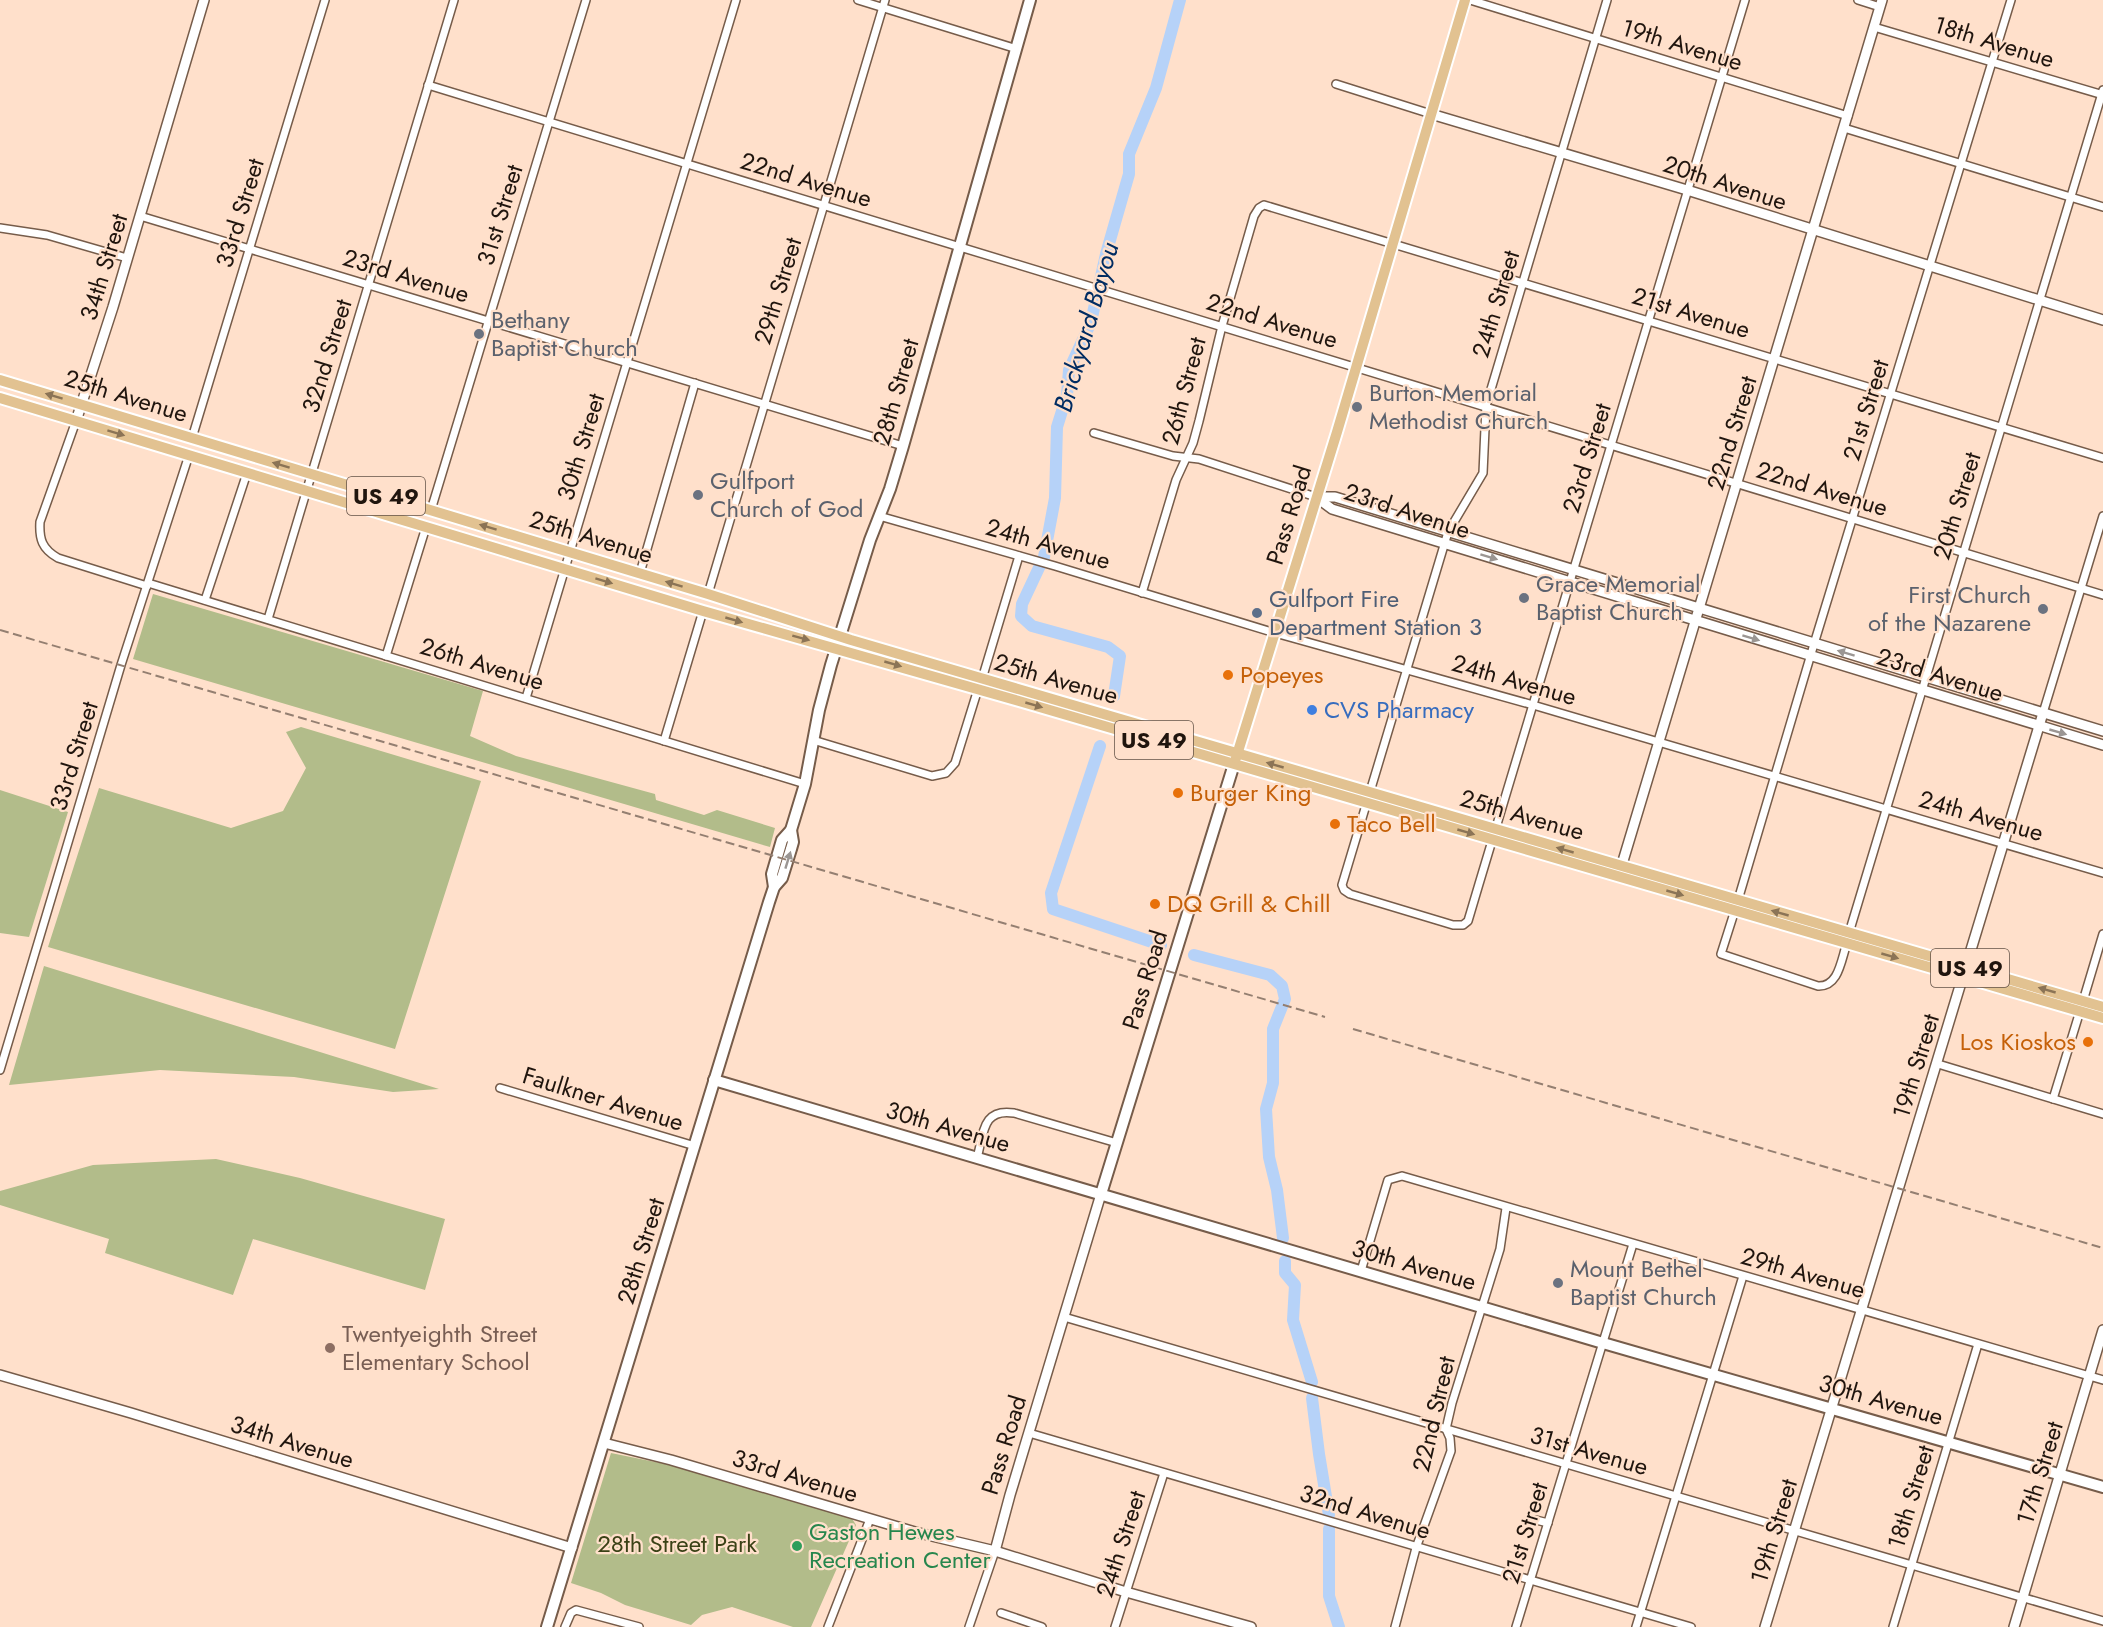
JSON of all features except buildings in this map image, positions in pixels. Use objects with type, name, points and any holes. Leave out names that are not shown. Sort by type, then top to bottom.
[{"type":"main road","name":"28th Street","points":[[548,1627],[774,887],[772,874],[782,840],[791,830],[805,784],[819,710],[870,540],[903,446],[1030,0]]},
{"type":"main road","name":"Pass Road","points":[[1101,1194],[1275,633],[1465,0]]},
{"type":"main road","name":"25th Avenue","points":[[0,380],[708,594],[980,684]]},
{"type":"main road","name":"25th Avenue","points":[[0,398],[703,611],[980,684],[2081,1006],[2103,1018]]},
{"type":"main road","name":"25th Avenue","points":[[2081,1006],[2103,1007]]},
{"type":"main road","name":"30th Avenue","points":[[714,1080],[1603,1343],[2103,1487]]},
{"type":"street","name":"34th Street","points":[[42,544],[40,522],[76,421],[204,0]]},
{"type":"street","name":"33rd Street","points":[[192,438],[325,0]]},
{"type":"street","name":"32nd Street","points":[[268,619],[454,0]]},
{"type":"street","name":"31st Street","points":[[431,510],[586,0]]},
{"type":"street","name":"30th Street","points":[[526,698],[736,0]]},
{"type":"street","points":[[858,0],[884,4],[1017,49]]},
{"type":"street","name":"19th Avenue","points":[[1470,0],[1848,116]]},
{"type":"street","name":"24th Street","points":[[1463,925],[1453,925],[1350,894],[1344,890],[1342,885],[1444,543],[1448,532],[1483,473],[1486,406],[1607,0]]},
{"type":"street","name":"23rd Street","points":[[1463,925],[1467,921],[1533,705],[1745,0]]},
{"type":"street","points":[[1858,0],[1881,3]]},
{"type":"street","name":"21st Street","points":[[1818,986],[1721,954],[2011,0]]},
{"type":"street","name":"22nd Street","points":[[1620,871],[1881,3]]},
{"type":"street","name":"29th Street","points":[[708,594],[884,4]]},
{"type":"street","name":"18th Avenue","points":[[1874,27],[2103,93]]},
{"type":"street","name":"20th Avenue","points":[[1335,84],[1687,190],[1929,268],[2103,320]]},
{"type":"street","name":"22nd Avenue","points":[[428,85],[2103,595]]},
{"type":"street","name":"20th Street","points":[[1818,986],[1829,985],[1835,980],[2103,93]]},
{"type":"street","points":[[1844,128],[2103,207]]},
{"type":"street","name":"21st Avenue","points":[[1267,205],[2103,458]]},
{"type":"street","name":"26th Street","points":[[1142,593],[1176,480],[1187,457],[1199,421],[1222,326],[1254,216],[1259,208],[1267,205]]},
{"type":"street","name":"23rd Avenue","points":[[140,216],[903,446]]},
{"type":"street","points":[[0,228],[47,234],[127,258]]},
{"type":"street","points":[[640,573],[695,383]]},
{"type":"street","points":[[1094,433],[1173,456],[1199,459],[1316,497]]},
{"type":"street","name":"33rd Street","points":[[0,1070],[147,584],[189,455]]},
{"type":"street","points":[[206,600],[246,473]]},
{"type":"street","name":"23rd Avenue","points":[[1316,497],[1335,498],[2103,731]]},
{"type":"street","name":"23rd Avenue","points":[[1316,497],[1332,509],[2103,745]]},
{"type":"street","name":"24th Avenue","points":[[879,516],[2103,873]]},
{"type":"street","name":"19th Street","points":[[1765,1627],[2103,516]]},
{"type":"street","points":[[387,656],[426,527]]},
{"type":"street","name":"26th Avenue","points":[[42,544],[58,558],[206,600],[805,784]]},
{"type":"street","points":[[813,740],[932,776],[946,773],[955,763],[1023,557]]},
{"type":"street","points":[[664,741],[703,611]]},
{"type":"street","points":[[2053,1099],[2103,934]]},
{"type":"street","points":[[1938,1064],[2103,1114]]},
{"type":"street","name":"Faulkner Avenue","points":[[500,1088],[695,1146]]},
{"type":"street","points":[[977,1158],[988,1120],[999,1111],[1014,1113],[1117,1143]]},
{"type":"street","name":"29th Avenue","points":[[1360,1271],[1388,1180],[1402,1176],[2103,1380]]},
{"type":"street","name":"Pass Road","points":[[969,1627],[995,1551],[1101,1194]]},
{"type":"street","name":"22nd Street","points":[[1395,1627],[1416,1548],[1450,1451],[1450,1438],[1446,1430],[1452,1403],[1500,1249],[1506,1208]]},
{"type":"street","name":"21st Street","points":[[1516,1627],[1633,1244]]},
{"type":"street","points":[[1636,1627],[1743,1276]]},
{"type":"street","name":"31st Avenue","points":[[1064,1317],[2103,1621]]},
{"type":"street","name":"17th Street","points":[[2014,1627],[2103,1330]]},
{"type":"street","name":"18th Street","points":[[1893,1627],[1978,1344]]},
{"type":"street","name":"34th Avenue","points":[[0,1375],[143,1416],[572,1548]]},
{"type":"street","name":"32nd Avenue","points":[[1029,1433],[1691,1627]]},
{"type":"street","name":"33rd Avenue","points":[[604,1443],[671,1460],[870,1519],[995,1551],[1126,1592],[1250,1627]]},
{"type":"street","name":"24th Street","points":[[1115,1627],[1164,1473]]},
{"type":"street","points":[[828,1627],[870,1519]]},
{"type":"street","points":[[1536,1520],[1548,1524]]},
{"type":"street","points":[[565,1627],[571,1613],[576,1610],[639,1627]]},
{"type":"street","points":[[1001,1613],[1042,1627]]},
{"type":"green space","points":[[153,594],[483,691],[470,736],[516,756],[655,794],[656,800],[704,815],[717,810],[775,828],[770,847],[133,659]]},
{"type":"green space","points":[[301,727],[481,781],[395,1049],[48,947],[99,788],[231,828],[283,811],[306,768],[286,732]]},
{"type":"green space","points":[[0,790],[68,812],[29,937],[0,933]]},
{"type":"green space","points":[[44,966],[439,1089],[393,1092],[294,1077],[160,1070],[9,1085]]},
{"type":"green space","points":[[216,1159],[300,1178],[445,1219],[425,1290],[253,1239],[233,1295],[105,1253],[109,1239],[0,1205],[0,1191],[93,1165]]},
{"type":"green space","name":"28th Street Park","points":[[611,1453],[670,1465],[851,1517],[856,1525],[811,1627],[793,1627],[732,1607],[702,1615],[691,1625],[625,1605],[601,1593],[571,1583]]},
{"type":"waterway","name":"Brickyard Bayou","points":[[1114,696],[1120,656],[1108,647],[1032,626],[1021,616],[1022,604],[1044,557],[1055,498],[1057,427],[1067,395],[1069,370],[1091,322],[1106,254],[1129,174],[1129,154],[1156,88],[1180,0]]},
{"type":"waterway","name":"Brickyard Bayou","points":[[1100,746],[1051,893],[1053,909],[1161,945]]},
{"type":"waterway","name":"Brickyard Bayou","points":[[1194,955],[1270,975],[1282,986],[1285,999],[1273,1029],[1273,1083],[1266,1109],[1269,1157],[1277,1190],[1283,1238]]},
{"type":"waterway","name":"Brickyard Bayou","points":[[1285,1261],[1285,1273],[1295,1285],[1293,1320],[1312,1382]]},
{"type":"waterway","name":"Brickyard Bayou","points":[[1312,1398],[1329,1515]]},
{"type":"waterway","name":"Brickyard Bayou","points":[[1329,1529],[1329,1596],[1339,1627]]},
{"type":"railway","points":[[0,630],[1325,1017]]},
{"type":"railway","points":[[1353,1029],[2103,1248]]},
{"type":"place","name":"Bethany Baptist Church","points":[[479,334]]},
{"type":"place","name":"Burton Memorial Methodist Church","points":[[1357,407]]},
{"type":"place","name":"Gulfport Church of God","points":[[698,495]]},
{"type":"place","name":"Grace Memorial Baptist Church","points":[[1524,598]]},
{"type":"place","name":"First Church of the Nazarene","points":[[2043,609]]},
{"type":"place","name":"Gulfport Fire Department Station 3","points":[[1257,613]]},
{"type":"place","name":"Popeyes","points":[[1228,675]]},
{"type":"place","name":"CVS Pharmacy","points":[[1312,710]]},
{"type":"place","name":"Burger King","points":[[1178,793]]},
{"type":"place","name":"Taco Bell","points":[[1335,824]]},
{"type":"place","name":"DQ Grill & Chill","points":[[1155,904]]},
{"type":"place","name":"Los Kioskos","points":[[2088,1042]]},
{"type":"place","name":"Mount Bethel Baptist Church","points":[[1558,1283]]},
{"type":"place","name":"Twentyeighth Street Elementary School","points":[[330,1348]]},
{"type":"place","name":"Gaston Hewes Recreation Center","points":[[797,1546]]}]
